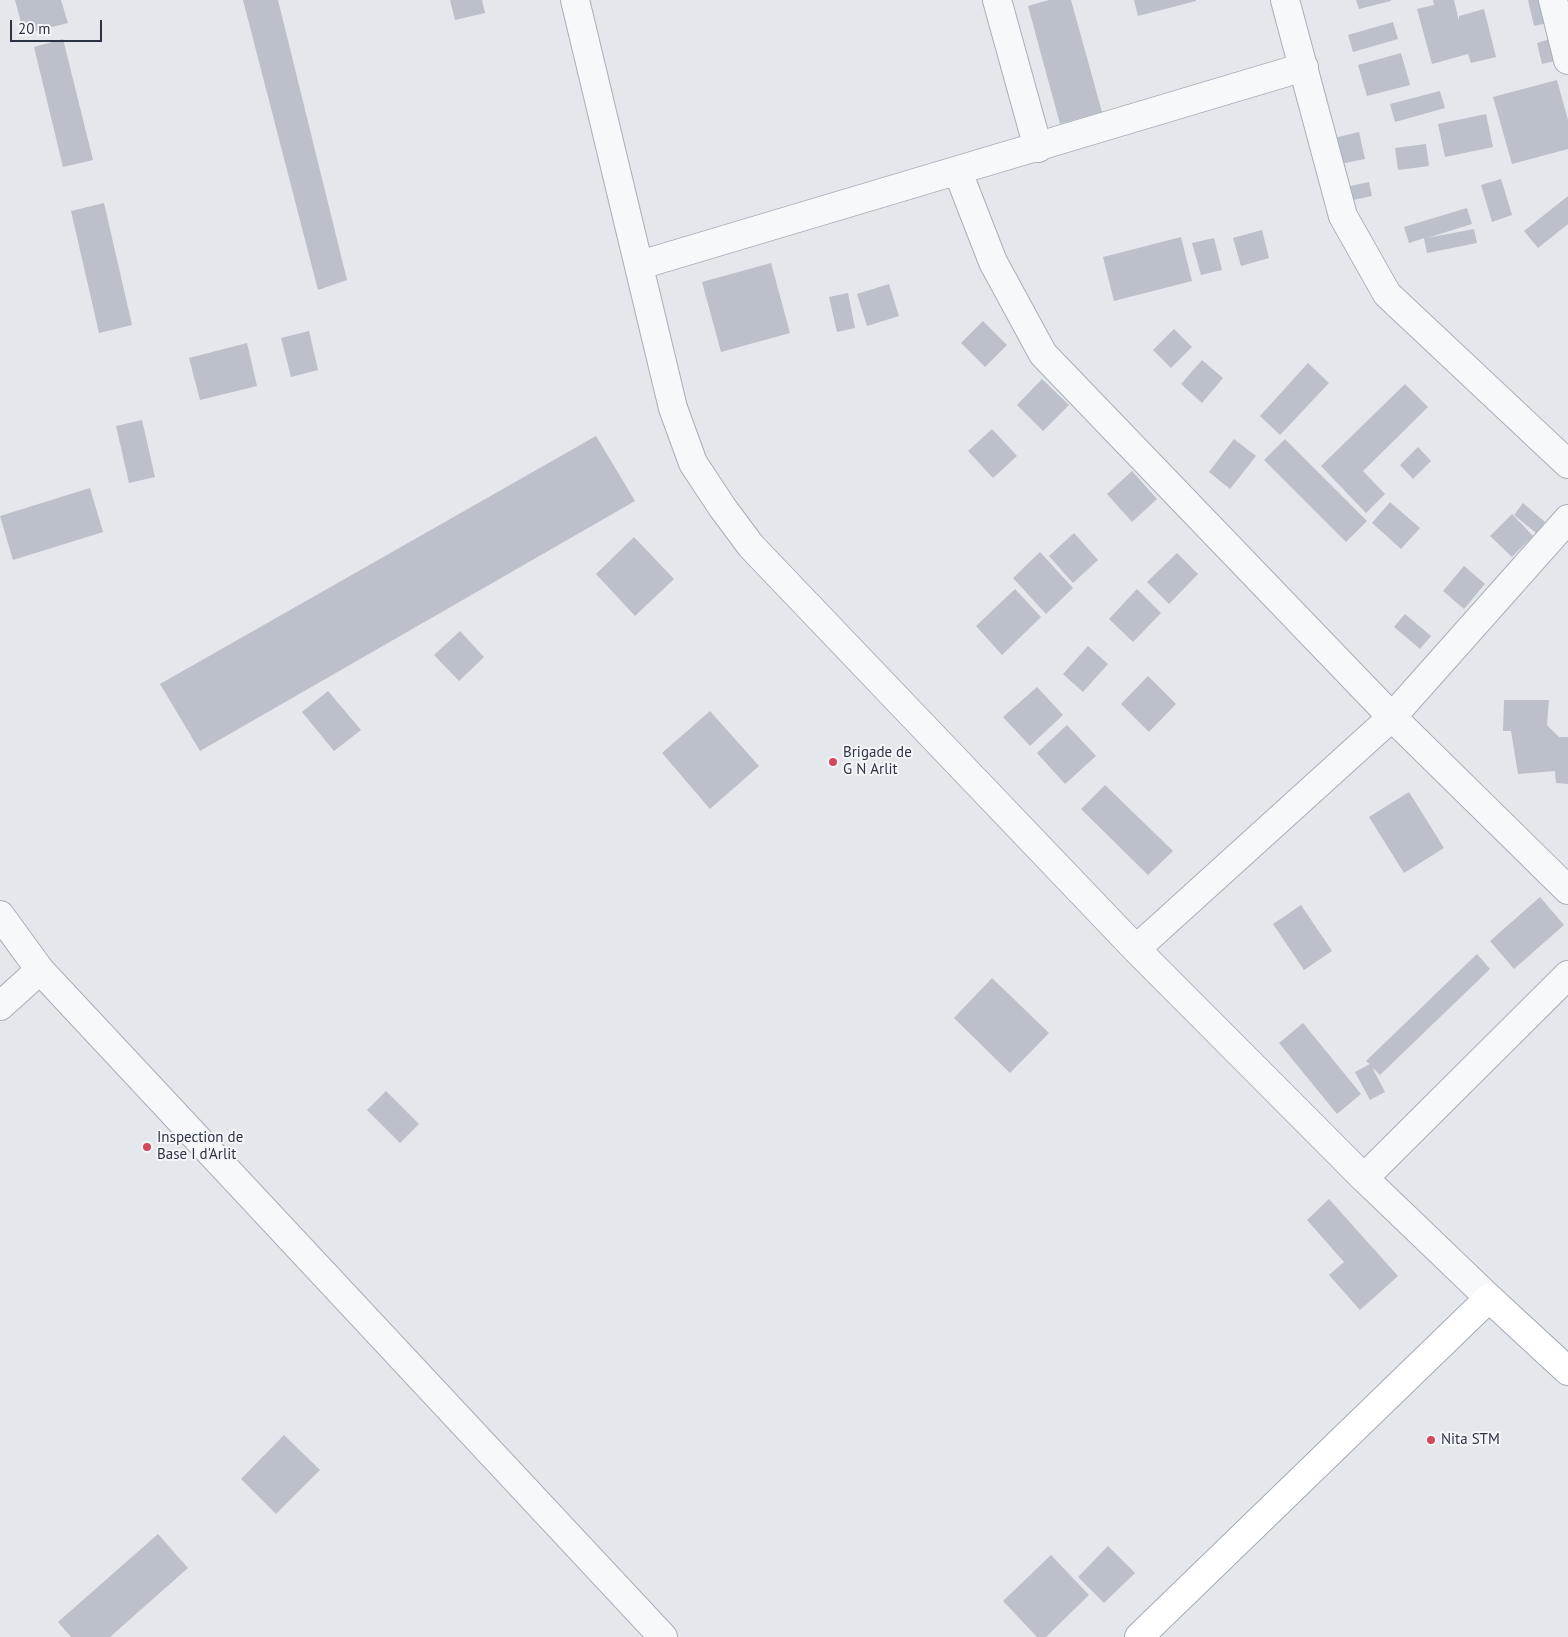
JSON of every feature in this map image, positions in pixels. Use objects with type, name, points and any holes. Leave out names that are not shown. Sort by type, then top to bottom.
[{"type":"main road","points":[[1139,1637],[1489,1298],[1568,1371]]},
{"type":"street","points":[[575,0],[673,408],[693,463],[722,508],[751,546],[1136,949],[1364,1178],[1489,1298]]},
{"type":"street","points":[[997,0],[1038,148]]},
{"type":"street","points":[[1285,0],[1344,216],[1387,294],[1568,464]]},
{"type":"street","points":[[1553,0],[1568,60]]},
{"type":"street","points":[[640,266],[1304,67]]},
{"type":"street","points":[[958,172],[994,262],[1043,354],[1392,717],[1568,890]]},
{"type":"street","points":[[1136,949],[1392,717],[1568,518]]},
{"type":"street","points":[[0,915],[40,970],[663,1637]]},
{"type":"street","points":[[0,1006],[40,970]]},
{"type":"street","points":[[1364,1178],[1568,975]]},
{"type":"building","points":[[15,0],[61,0],[68,23],[24,34]]},
{"type":"building","points":[[243,0],[278,0],[347,280],[318,290]]},
{"type":"building","points":[[450,0],[482,0],[485,13],[455,20]]},
{"type":"building","points":[[1049,0],[1071,0],[1102,112],[1060,124],[1028,6]]},
{"type":"building","points":[[1134,0],[1196,0],[1196,1],[1138,16]]},
{"type":"building","points":[[1356,0],[1391,0],[1391,1],[1359,9]]},
{"type":"building","points":[[1433,0],[1454,0],[1459,21],[1459,16],[1484,9],[1496,57],[1471,63],[1468,54],[1432,64],[1417,9],[1434,5]]},
{"type":"building","points":[[1528,0],[1543,0],[1548,23],[1534,26]]},
{"type":"building","points":[[1393,22],[1398,39],[1353,52],[1348,35]]},
{"type":"building","points":[[1553,38],[1559,60],[1542,64],[1537,43]]},
{"type":"building","points":[[63,39],[93,160],[63,167],[34,47]]},
{"type":"building","points":[[1401,53],[1410,85],[1367,96],[1358,65]]},
{"type":"building","points":[[1557,80],[1568,120],[1568,149],[1512,164],[1493,97]]},
{"type":"building","points":[[1440,91],[1445,108],[1395,122],[1390,104]]},
{"type":"building","points":[[1486,114],[1493,147],[1445,157],[1438,124]]},
{"type":"building","points":[[1359,132],[1365,159],[1340,164],[1334,138]]},
{"type":"building","points":[[1426,144],[1429,166],[1398,170],[1395,148]]},
{"type":"building","points":[[1501,179],[1512,215],[1492,222],[1481,185]]},
{"type":"building","points":[[1369,182],[1372,196],[1348,201],[1346,187]]},
{"type":"building","points":[[1568,196],[1568,224],[1538,248],[1524,231]]},
{"type":"building","points":[[104,203],[132,325],[99,333],[71,211]]},
{"type":"building","points":[[1467,208],[1472,224],[1427,238],[1474,229],[1477,243],[1427,253],[1424,238],[1409,243],[1404,227]]},
{"type":"building","points":[[1262,230],[1269,258],[1241,266],[1233,238]]},
{"type":"building","points":[[1181,237],[1192,281],[1114,301],[1103,257]]},
{"type":"building","points":[[1214,238],[1222,270],[1201,275],[1192,243]]},
{"type":"building","points":[[771,263],[790,333],[721,352],[702,282]]},
{"type":"building","points":[[889,284],[899,316],[867,326],[857,294]]},
{"type":"building","points":[[848,293],[855,328],[837,332],[829,297]]},
{"type":"building","points":[[983,321],[1007,345],[985,367],[961,343]]},
{"type":"building","points":[[1174,329],[1192,347],[1171,368],[1153,350]]},
{"type":"building","points":[[309,331],[318,370],[291,377],[281,338]]},
{"type":"building","points":[[247,343],[257,386],[200,400],[189,358]]},
{"type":"building","points":[[1202,360],[1223,378],[1202,403],[1181,384]]},
{"type":"building","points":[[1308,363],[1329,383],[1280,435],[1260,416]]},
{"type":"building","points":[[1042,379],[1069,405],[1043,431],[1017,405]]},
{"type":"building","points":[[1405,384],[1428,407],[1363,471],[1385,494],[1366,513],[1321,466]]},
{"type":"building","points":[[142,420],[155,477],[129,483],[116,426]]},
{"type":"building","points":[[992,429],[1017,456],[993,478],[968,451]]},
{"type":"building","points":[[596,436],[635,501],[200,751],[160,684]]},
{"type":"building","points":[[1234,439],[1256,456],[1230,489],[1209,472]]},
{"type":"building","points":[[1285,439],[1367,521],[1346,542],[1264,460]]},
{"type":"building","points":[[1418,447],[1431,461],[1413,479],[1400,465]]},
{"type":"building","points":[[1132,471],[1157,499],[1132,522],[1107,494]]},
{"type":"building","points":[[90,488],[103,532],[13,560],[0,516]]},
{"type":"building","points":[[1390,502],[1420,528],[1401,549],[1372,523]]},
{"type":"building","points":[[1523,503],[1545,522],[1536,533],[1514,515]]},
{"type":"building","points":[[1512,514],[1533,536],[1512,557],[1490,536]]},
{"type":"building","points":[[1074,533],[1098,560],[1073,583],[1049,556]]},
{"type":"building","points":[[634,537],[674,579],[635,616],[596,574]]},
{"type":"building","points":[[1040,552],[1073,588],[1046,614],[1013,578]]},
{"type":"building","points":[[1177,553],[1198,574],[1169,604],[1147,582]]},
{"type":"building","points":[[1464,566],[1485,584],[1464,609],[1443,591]]},
{"type":"building","points":[[1015,589],[1041,617],[1002,655],[976,626]]},
{"type":"building","points":[[1137,589],[1161,613],[1133,642],[1109,619]]},
{"type":"building","points":[[1405,614],[1431,636],[1420,649],[1394,627]]},
{"type":"building","points":[[460,631],[484,657],[459,681],[434,655]]},
{"type":"building","points":[[1088,646],[1108,664],[1083,692],[1063,674]]},
{"type":"building","points":[[1148,676],[1176,704],[1149,732],[1121,704]]},
{"type":"building","points":[[1037,687],[1063,715],[1030,746],[1003,717]]},
{"type":"building","points":[[328,691],[361,730],[334,751],[302,712]]},
{"type":"building","points":[[1504,700],[1549,700],[1547,725],[1559,737],[1568,737],[1568,784],[1556,783],[1555,771],[1518,774],[1511,731],[1503,731]]},
{"type":"building","points":[[710,711],[759,766],[710,809],[662,753]]},
{"type":"building","points":[[1067,725],[1096,756],[1065,784],[1037,753]]},
{"type":"building","points":[[1105,785],[1173,851],[1148,875],[1081,809]]},
{"type":"building","points":[[1409,792],[1444,848],[1404,873],[1369,817]]},
{"type":"building","points":[[1540,897],[1564,925],[1514,969],[1490,941]]},
{"type":"building","points":[[1301,905],[1332,951],[1304,970],[1273,924]]},
{"type":"building","points":[[1477,954],[1490,969],[1380,1075],[1372,1067],[1385,1092],[1370,1100],[1355,1072],[1370,1064],[1366,1061]]},
{"type":"building","points":[[992,978],[1049,1033],[1010,1073],[954,1018]]},
{"type":"building","points":[[1303,1023],[1361,1094],[1337,1114],[1279,1043]]},
{"type":"building","points":[[386,1091],[419,1124],[400,1143],[367,1110]]},
{"type":"building","points":[[1329,1199],[1398,1276],[1360,1310],[1329,1275],[1344,1262],[1307,1220]]},
{"type":"building","points":[[284,1435],[320,1470],[276,1514],[241,1479]]},
{"type":"building","points":[[158,1534],[188,1568],[110,1637],[71,1637],[58,1622]]},
{"type":"building","points":[[1108,1546],[1135,1573],[1104,1603],[1078,1577]]},
{"type":"building","points":[[1051,1555],[1089,1595],[1046,1637],[1037,1637],[1003,1601]]},
{"type":"place","name":"Brigade de G N Arlit","points":[[833,762]]},
{"type":"place","name":"Inspection de Base I d'Arlit","points":[[147,1147]]},
{"type":"place","name":"Nita STM","points":[[1431,1440]]}]
